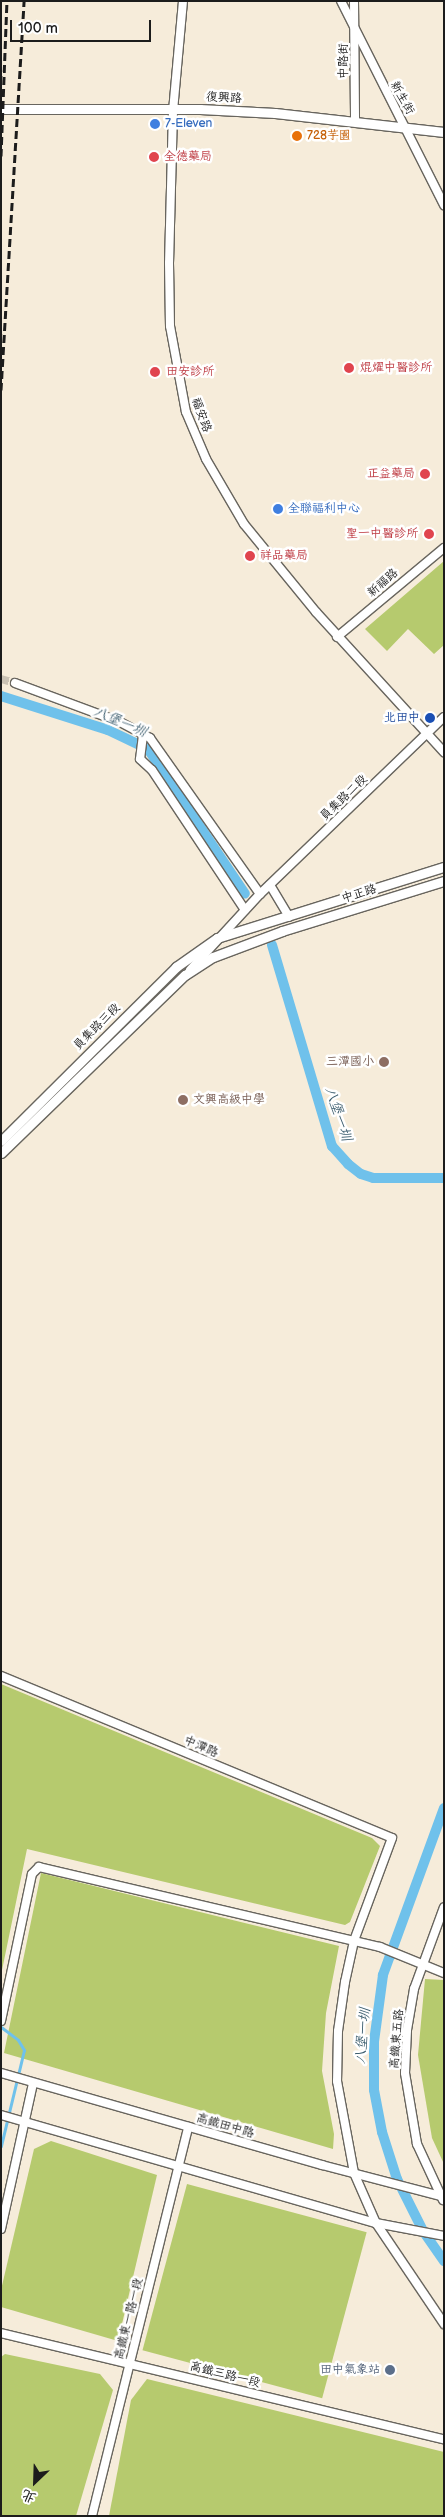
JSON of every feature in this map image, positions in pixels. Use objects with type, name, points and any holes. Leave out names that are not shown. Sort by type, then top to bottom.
[{"type":"street","name":"福安路","points":[[183,1],[173,111],[169,263],[170,326],[186,412],[206,459],[244,524],[337,637],[444,752]]},
{"type":"street","name":"新生街","points":[[341,1],[444,205]]},
{"type":"street","name":"中路街","points":[[354,1],[355,120]]},
{"type":"street","name":"復興路","points":[[1,109],[275,113],[355,120],[444,132]]},
{"type":"street","name":"新福路","points":[[337,637],[444,548]]},
{"type":"street","points":[[15,683],[120,722],[150,738],[191,793],[260,894]]},
{"type":"street","name":"員集路二段","points":[[246,910],[260,894],[444,717]]},
{"type":"street","points":[[143,735],[140,759],[152,770],[246,910],[217,938],[185,975]]},
{"type":"street","name":"中正路","points":[[217,938],[289,918],[444,867]]},
{"type":"street","name":"中正路","points":[[185,975],[213,957],[257,940],[444,881]]},
{"type":"street","points":[[270,885],[289,918]]},
{"type":"street","name":"員集路三段","points":[[1,1141],[176,967],[217,938]]},
{"type":"street","name":"員集路三段","points":[[1,1153],[185,975]]},
{"type":"street","name":"中潭路","points":[[1,1676],[392,1838],[354,1941]]},
{"type":"street","points":[[1,2021],[32,1874],[40,1866],[380,1947],[444,1973]]},
{"type":"street","name":"高鐵東五路","points":[[443,2198],[417,2144],[405,2073],[407,2030],[422,1964],[444,1907]]},
{"type":"street","points":[[354,1941],[338,2032],[337,2081],[354,2173],[376,2223],[444,2324]]},
{"type":"street","name":"高鐵田中路","points":[[1,2073],[32,2084],[443,2198]]},
{"type":"street","points":[[1,2229],[32,2084]]},
{"type":"street","points":[[1,2115],[376,2223],[444,2236]]},
{"type":"street","name":"高鐵東一路一段","points":[[92,2516],[188,2127]]},
{"type":"street","name":"高鐵三路一段","points":[[1,2333],[444,2439]]},
{"type":"green space","points":[[444,561],[444,645],[434,654],[408,629],[387,651],[365,629]]},
{"type":"green space","points":[[1,1684],[372,1838],[380,1846],[350,1922],[345,1925],[27,1849],[1,1975]]},
{"type":"green space","points":[[41,1873],[339,1946],[326,2013],[322,2071],[334,2134],[333,2149],[4,2053]]},
{"type":"green space","points":[[425,1979],[444,1980],[444,2164],[432,2138],[418,2055]]},
{"type":"green space","points":[[51,2141],[157,2175],[118,2341],[1,2307],[1,2290],[34,2149]]},
{"type":"green space","points":[[187,2184],[367,2232],[322,2398],[142,2350]]},
{"type":"green space","points":[[5,2354],[100,2374],[113,2390],[76,2516],[1,2516],[1,2357]]},
{"type":"green space","points":[[147,2379],[444,2452],[444,2516],[109,2516],[131,2400]]},
{"type":"waterway","name":"八堡一圳","points":[[1,696],[108,730],[148,749],[245,894]]},
{"type":"waterway","name":"八堡一圳","points":[[272,945],[332,1146],[348,1164],[361,1174],[373,1178],[444,1178]]},
{"type":"waterway","name":"八堡一圳","points":[[444,1808],[383,1975],[374,2042],[374,2090],[382,2132],[397,2179],[423,2231],[444,2261]]},
{"type":"waterway","points":[[1,2027],[18,2040],[24,2050],[1,2146]]},
{"type":"tunnel","points":[[1,679],[15,683]]},
{"type":"railway","points":[[1,156],[7,1]]},
{"type":"railway","points":[[1,390],[24,1]]},
{"type":"place","name":"7-Eleven","points":[[155,124]]},
{"type":"place","name":"728芋園","points":[[297,136]]},
{"type":"place","name":"全德藥局","points":[[154,157]]},
{"type":"place","name":"焜燿中醫診所","points":[[349,368]]},
{"type":"place","name":"田安診所","points":[[155,372]]},
{"type":"place","name":"正益藥局","points":[[425,474]]},
{"type":"place","name":"全聯福利中心","points":[[278,509]]},
{"type":"place","name":"聖一中醫診所","points":[[429,534]]},
{"type":"place","name":"祥品藥局","points":[[250,556]]},
{"type":"place","name":"北田中","points":[[430,718]]},
{"type":"place","name":"三潭國小","points":[[384,1062]]},
{"type":"place","name":"文興高級中學","points":[[183,1100]]},
{"type":"place","name":"田中氣象站","points":[[390,2370]]}]
